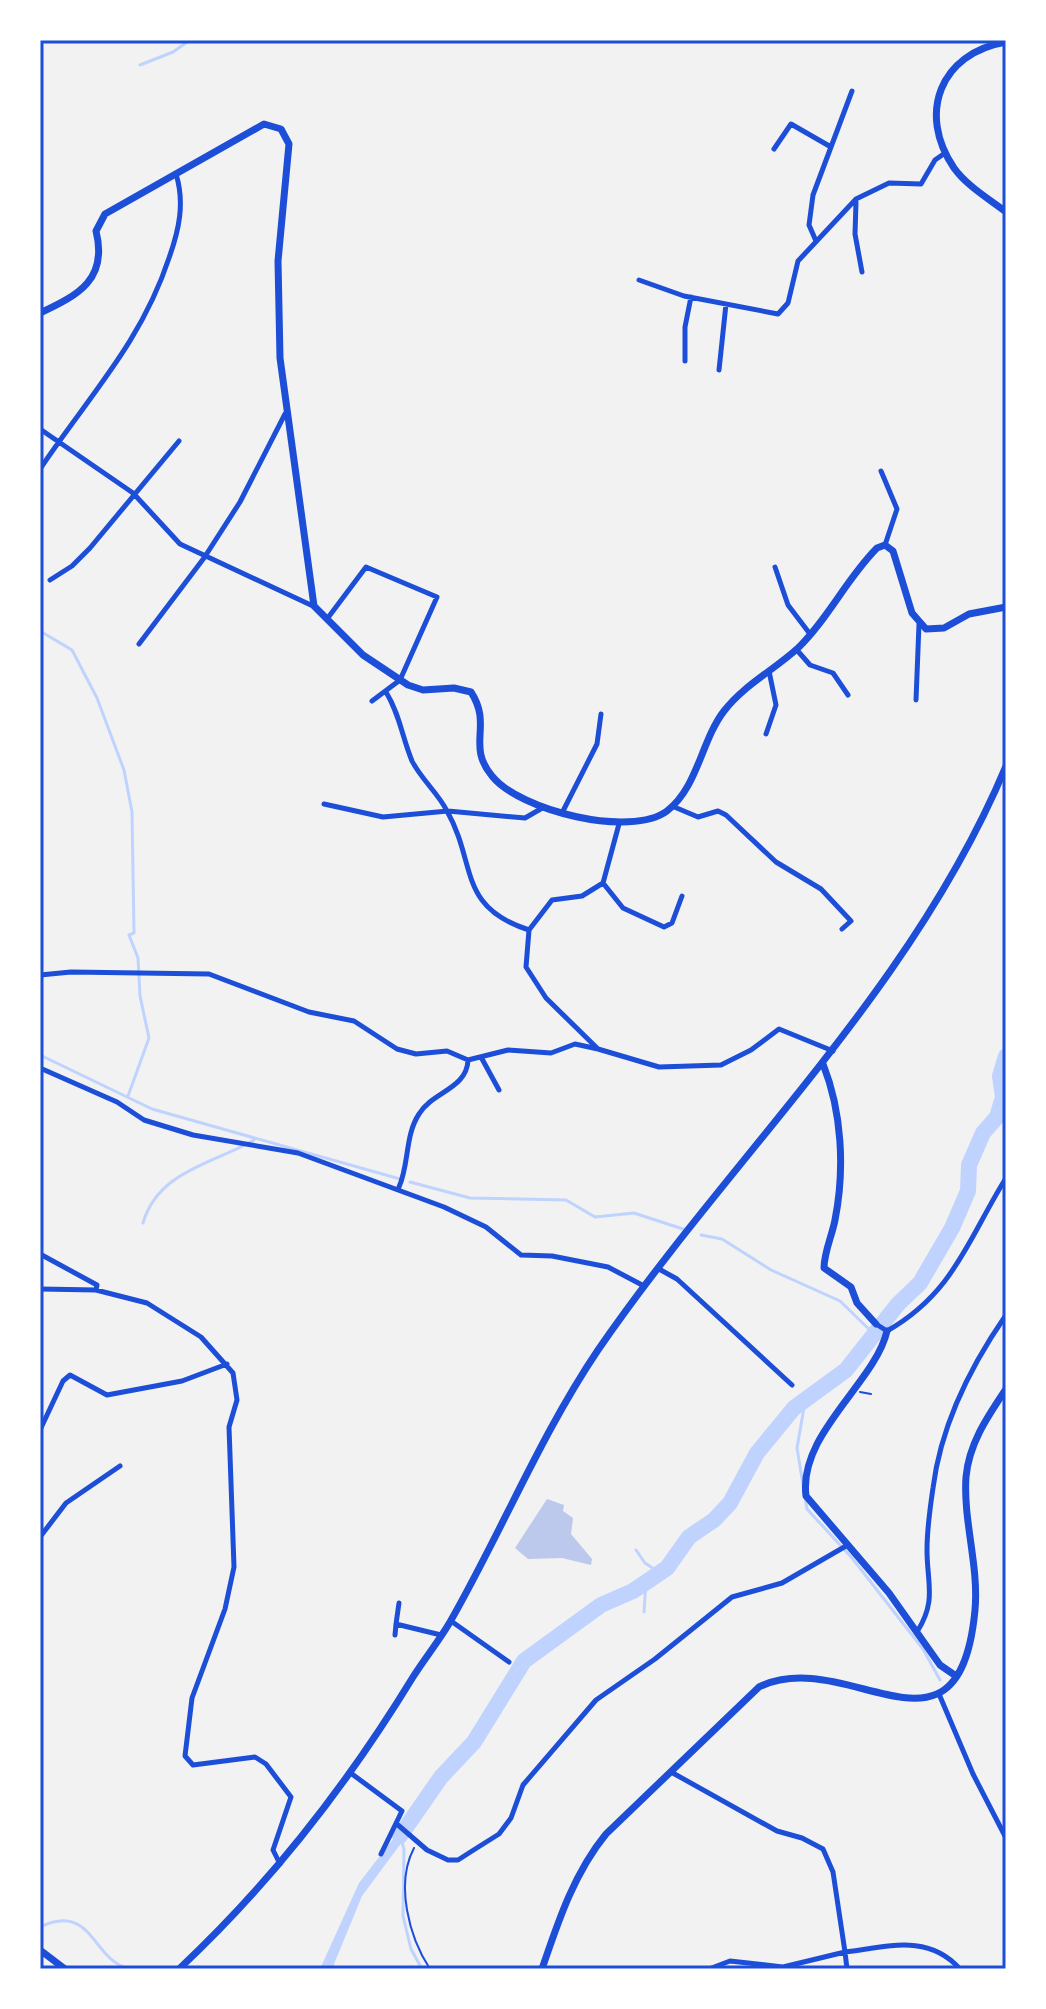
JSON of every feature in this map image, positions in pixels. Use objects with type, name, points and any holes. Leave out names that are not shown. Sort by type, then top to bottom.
[{"type":"street","points":[[1006,42],[967,57],[948,76],[937,97],[935,113],[945,153],[967,182],[1006,212]]},
{"type":"street","points":[[816,241],[809,216],[818,177],[852,91]]},
{"type":"street","points":[[40,313],[70,299],[92,279],[101,251],[96,231],[102,217],[264,124],[281,129],[287,136],[288,168],[277,290],[285,414],[314,606]]},
{"type":"street","points":[[774,149],[791,124],[831,147]]},
{"type":"street","points":[[639,280],[691,297],[767,314],[784,310],[798,261],[856,199],[889,183],[921,184],[935,160],[945,153]]},
{"type":"street","points":[[40,469],[106,382],[155,300],[175,240],[182,203],[176,173]]},
{"type":"street","points":[[856,199],[855,234],[862,272]]},
{"type":"street","points":[[685,361],[685,327],[691,297]]},
{"type":"street","points":[[719,370],[726,304]]},
{"type":"street","points":[[139,644],[204,558],[240,502],[285,414]]},
{"type":"street","points":[[40,429],[133,493],[180,544],[204,558],[314,606],[363,655],[400,680],[423,690],[454,688],[471,692],[482,709],[479,745],[492,776],[544,807],[619,824],[649,820],[671,806],[685,789],[724,711],[796,649],[869,556],[885,545],[897,509],[881,471]]},
{"type":"street","points":[[50,580],[72,566],[90,548],[179,441]]},
{"type":"street","points":[[885,545],[893,551],[900,565],[912,613],[926,629],[944,628],[969,614],[1006,607]]},
{"type":"street","points":[[327,620],[366,567],[435,595],[438,599],[400,680],[372,701]]},
{"type":"street","points":[[775,567],[788,605],[810,634]]},
{"type":"street","points":[[916,700],[919,624]]},
{"type":"street","points":[[796,649],[810,665],[833,673],[848,695]]},
{"type":"street","points":[[766,734],[776,705],[769,670]]},
{"type":"street","points":[[386,692],[400,717],[413,762],[448,811],[476,895],[501,920],[529,930]]},
{"type":"street","points":[[561,813],[597,744],[601,714]]},
{"type":"street","points":[[179,1969],[280,1864],[352,1774],[451,1621],[571,1391],[645,1287],[833,1051],[930,916],[971,846],[1006,766]]},
{"type":"street","points":[[324,804],[383,817],[448,811],[525,818],[544,807]]},
{"type":"street","points":[[671,806],[698,817],[718,811],[726,815],[776,862],[821,889],[851,921],[842,929]]},
{"type":"street","points":[[598,1049],[534,981],[524,958],[529,930],[552,900],[582,896],[603,883],[619,824]]},
{"type":"street","points":[[603,883],[623,908],[664,927],[672,923],[682,896]]},
{"type":"street","points":[[40,975],[71,972],[209,974],[309,1012],[354,1021],[397,1049],[416,1054],[447,1051],[468,1060],[508,1050],[551,1053],[575,1044],[659,1067],[721,1065],[784,1029],[833,1051]]},
{"type":"street","points":[[481,1057],[499,1090]]},
{"type":"street","points":[[399,1187],[407,1169],[418,1114],[457,1083],[468,1069],[468,1060]]},
{"type":"street","points":[[823,1064],[834,1101],[840,1147],[838,1201],[824,1268],[851,1287],[857,1303],[887,1331]]},
{"type":"street","points":[[40,1068],[167,1128],[298,1153],[399,1187],[480,1224],[521,1255],[552,1256],[608,1267],[645,1287]]},
{"type":"street","points":[[956,1676],[940,1665],[889,1593],[808,1502],[805,1487],[821,1440],[870,1365],[887,1331],[911,1317],[956,1268],[1006,1178]]},
{"type":"street","points":[[40,1254],[97,1285],[96,1290]]},
{"type":"street","points":[[659,1269],[677,1279],[792,1385]]},
{"type":"street","points":[[40,1289],[96,1290],[147,1303],[201,1337],[228,1364],[237,1400],[229,1427],[234,1567],[225,1609],[192,1698],[185,1756],[193,1765],[255,1757],[266,1764],[291,1797],[273,1850],[280,1864]]},
{"type":"street","points":[[917,1632],[930,1608],[927,1547],[936,1471],[947,1427],[972,1367],[1006,1315]]},
{"type":"street","points":[[40,1430],[63,1381],[70,1375],[107,1395],[182,1381],[228,1364]]},
{"type":"street","points":[[542,1969],[557,1924],[589,1854],[759,1687],[770,1682],[794,1679],[837,1682],[908,1699],[939,1694],[948,1689],[972,1635],[976,1597],[966,1474],[983,1424],[1006,1389]]},
{"type":"street","points":[[40,1537],[66,1503],[120,1466]]},
{"type":"street","points":[[399,1826],[427,1850],[454,1860],[499,1834],[511,1818],[523,1785],[596,1700],[655,1659],[732,1597],[782,1583],[846,1546]]},
{"type":"street","points":[[395,1635],[399,1603]]},
{"type":"street","points":[[451,1621],[509,1662]]},
{"type":"street","points":[[396,1624],[441,1635]]},
{"type":"street","points":[[939,1694],[1005,1835]]},
{"type":"street","points":[[671,1772],[777,1831],[823,1849],[837,1887],[847,1969]]},
{"type":"street","points":[[352,1774],[400,1809],[399,1826],[381,1854]]},
{"type":"street","points":[[709,1969],[730,1961],[783,1967],[845,1952],[899,1944],[923,1945],[940,1951],[960,1969]]},
{"type":"street","points":[[40,1950],[65,1969]]},
{"type":"path","points":[[419,1843],[409,1859],[407,1902],[416,1943],[430,1969]]},
{"type":"water","points":[[397,1834],[402,1842],[362,1896],[332,1969],[320,1969],[359,1883]]},
{"type":"building","points":[[547,1499],[564,1505],[563,1511],[573,1518],[571,1534],[592,1559],[591,1565],[562,1558],[528,1559],[515,1548]]},
{"type":"waterway","points":[[140,65],[173,52],[190,40]]},
{"type":"waterway","points":[[40,631],[72,650],[97,698],[124,770],[132,812],[134,933],[129,935],[138,958],[140,996],[149,1038],[128,1096]]},
{"type":"waterway","points":[[40,1055],[152,1109],[400,1179]]},
{"type":"waterway","points":[[400,1836],[441,1777],[474,1742],[524,1661],[601,1605],[633,1591],[667,1568],[689,1537],[714,1520],[730,1503],[757,1453],[794,1408],[846,1370],[898,1304],[920,1283],[952,1228],[968,1191],[969,1165],[983,1133],[997,1117],[1003,1097],[1000,1076],[1006,1056]]},
{"type":"waterway","points":[[143,1223],[150,1205],[174,1180],[254,1140]]},
{"type":"waterway","points":[[410,1182],[470,1198],[566,1200],[595,1217],[634,1213],[686,1230]]},
{"type":"waterway","points":[[701,1235],[722,1239],[771,1270],[840,1301],[874,1334]]},
{"type":"waterway","points":[[806,1396],[797,1448],[807,1509],[852,1558],[923,1649],[940,1680]]},
{"type":"waterway","points":[[636,1550],[645,1563],[660,1573]]},
{"type":"waterway","points":[[644,1612],[646,1582]]},
{"type":"waterway","points":[[400,1836],[404,1849],[403,1916],[411,1949],[422,1969]]},
{"type":"waterway","points":[[40,1927],[57,1921],[71,1922],[90,1935],[116,1963],[129,1969]]}]
